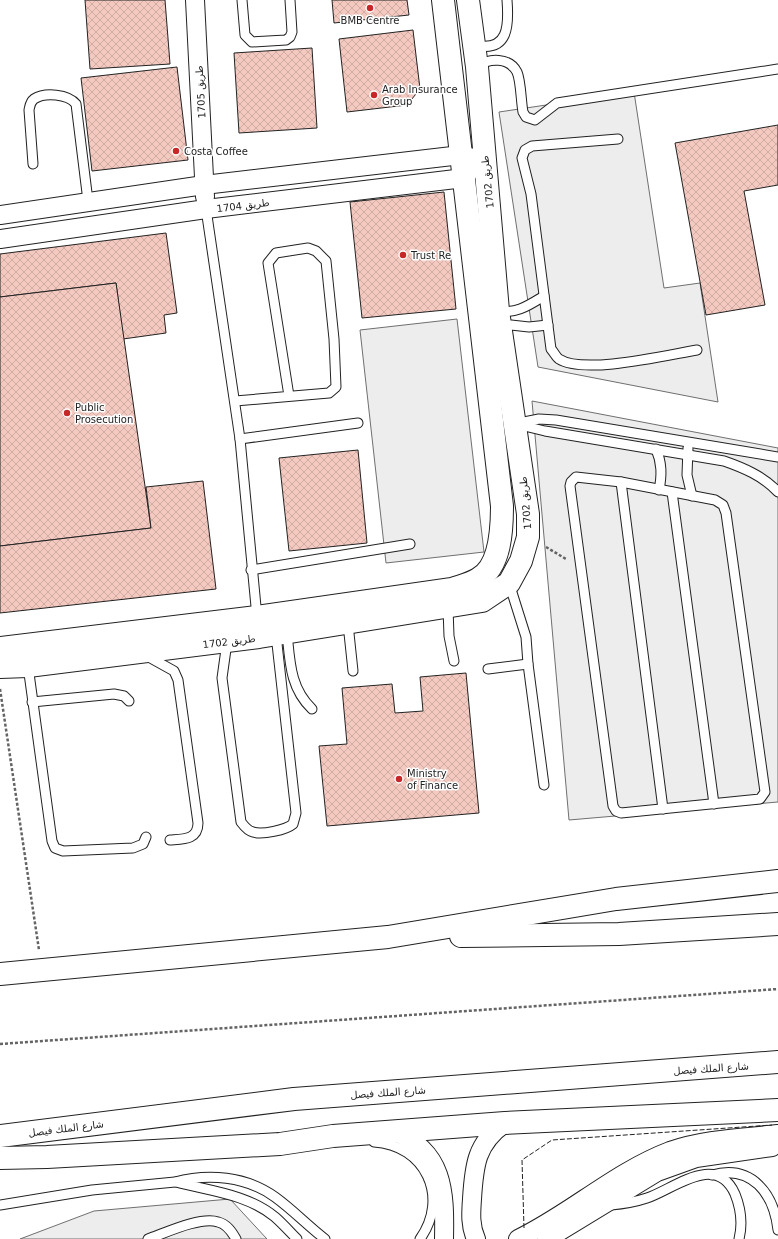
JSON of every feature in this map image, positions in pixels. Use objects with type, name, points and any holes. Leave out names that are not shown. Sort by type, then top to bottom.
[{"type":"main road","name":"طريق 1702","points":[[0,648],[348,624],[482,601],[509,583],[521,561],[528,537],[528,514],[477,159],[443,0]]},
{"type":"main road","name":"طريق 1702","points":[[0,667],[28,666],[227,642],[270,630],[452,589],[479,579],[489,568],[498,550],[502,527],[502,506],[464,178],[477,159],[476,66],[468,0]]},
{"type":"main road","points":[[493,428],[516,424]]},
{"type":"main road","points":[[388,938],[616,899],[778,881]]},
{"type":"main road","points":[[0,974],[388,938],[619,934],[778,924]]},
{"type":"main road","name":"شارع الملك فيصل","points":[[0,1136],[294,1099],[778,1062]]},
{"type":"main road","points":[[0,1158],[48,1157],[280,1144],[333,1136],[505,1123],[778,1110]]},
{"type":"street","name":"طريق 1705","points":[[195,0],[206,209]]},
{"type":"street","points":[[0,215],[204,185],[477,159]]},
{"type":"street","name":"طريق 1704","points":[[0,239],[206,209],[464,178]]},
{"type":"street","points":[[476,1239],[471,1225],[473,1172],[476,1159],[488,1137],[505,1123]]},
{"type":"street","points":[[393,1131],[412,1140],[427,1153],[435,1165],[436,1186],[444,1218],[444,1239]]},
{"type":"street","points":[[518,1239],[632,1171],[671,1151],[713,1141],[778,1134]]},
{"type":"street","points":[[547,1239],[639,1182],[676,1164],[716,1154],[778,1146]]},
{"type":"lane","points":[[242,0],[245,35],[252,42],[286,40],[290,37],[292,32],[290,0]]},
{"type":"lane","points":[[474,45],[481,47],[494,44],[504,36],[509,23],[507,0]]},
{"type":"lane","points":[[476,66],[484,62],[500,60],[512,67],[517,72],[523,112],[526,117],[535,120],[557,103],[778,69]]},
{"type":"lane","points":[[33,164],[29,110],[30,103],[34,99],[42,96],[62,95],[71,98],[76,104],[88,201]]},
{"type":"lane","points":[[618,139],[532,146],[525,150],[522,158],[531,194],[552,349],[558,358],[567,362],[603,366],[697,350]]},
{"type":"lane","points":[[206,209],[240,439],[251,570],[270,630],[282,694],[296,819],[288,828],[254,833],[244,827],[240,816],[222,684],[227,642]]},
{"type":"lane","points":[[235,402],[329,393],[336,387],[334,339],[326,261],[316,251],[308,248],[276,253],[268,263],[290,396]]},
{"type":"lane","points":[[499,319],[544,296]]},
{"type":"lane","points":[[499,319],[511,325],[529,327],[548,325]]},
{"type":"lane","points":[[516,424],[538,419],[556,420],[690,441],[778,457]]},
{"type":"lane","points":[[240,439],[358,422]]},
{"type":"lane","points":[[516,424],[545,431],[687,453],[724,461],[763,478],[778,492]]},
{"type":"lane","points":[[690,441],[687,453],[687,475],[692,496]]},
{"type":"lane","points":[[656,449],[661,469],[658,490]]},
{"type":"lane","points":[[576,477],[621,482],[719,502],[723,505],[726,513],[765,792],[760,798],[621,813],[616,811],[613,806],[571,482],[576,477]]},
{"type":"lane","points":[[621,482],[663,809]]},
{"type":"lane","points":[[672,492],[714,804]]},
{"type":"lane","points":[[251,570],[410,544]]},
{"type":"lane","points":[[509,583],[526,637],[528,664],[544,785]]},
{"type":"lane","points":[[448,608],[449,636],[454,662]]},
{"type":"lane","points":[[348,624],[353,671]]},
{"type":"lane","points":[[270,630],[297,690],[312,709]]},
{"type":"lane","points":[[141,652],[174,671],[178,680],[198,828],[197,832],[190,838],[170,840]]},
{"type":"lane","points":[[488,668],[528,664]]},
{"type":"lane","points":[[28,666],[52,841],[55,848],[63,851],[133,848],[142,844],[146,838]]},
{"type":"lane","points":[[282,694],[297,690]]},
{"type":"lane","points":[[32,702],[114,694],[124,696],[130,701]]},
{"type":"lane","points":[[333,1136],[355,1142],[388,1143],[405,1151],[416,1160],[436,1186],[432,1210],[426,1229],[420,1239]]},
{"type":"lane","points":[[599,1206],[621,1204],[647,1198],[696,1175],[736,1172],[747,1175],[757,1182],[770,1204],[778,1230]]},
{"type":"lane","points":[[712,1175],[728,1184],[740,1206],[741,1222],[739,1239]]},
{"type":"lane","points":[[0,1205],[65,1194],[175,1182],[194,1177],[214,1176],[248,1184],[265,1190],[325,1239]]},
{"type":"lane","points":[[175,1182],[226,1193],[250,1202],[274,1217],[297,1239]]},
{"type":"lane","points":[[302,1220],[315,1239]]},
{"type":"lane","points":[[148,1239],[189,1225],[209,1221],[218,1222],[228,1228],[236,1239]]},
{"type":"path","points":[[528,537],[581,568]]},
{"type":"path","points":[[0,689],[42,970]]},
{"type":"path","points":[[0,1044],[778,989]]},
{"type":"shaded area","points":[[634,92],[664,288],[700,283],[718,402],[538,367],[499,112]]},
{"type":"shaded area","points":[[457,319],[484,552],[386,563],[360,330]]},
{"type":"shaded area","points":[[532,401],[778,448],[778,802],[569,820]]},
{"type":"shaded area","points":[[230,1199],[267,1239],[20,1239],[94,1211]]},
{"type":"building","points":[[85,0],[165,0],[170,64],[90,69]]},
{"type":"building","name":"BMB Centre","points":[[332,0],[407,0],[409,15],[334,23]]},
{"type":"building","points":[[413,30],[420,89],[407,105],[347,112],[339,39]]},
{"type":"building","points":[[312,48],[317,128],[239,133],[234,53]]},
{"type":"building","points":[[177,67],[188,160],[92,171],[81,78]]},
{"type":"building","points":[[778,125],[778,185],[744,191],[765,305],[706,315],[675,143]]},
{"type":"building","name":"Trust Re","points":[[444,192],[456,309],[362,318],[350,202]]},
{"type":"building","points":[[166,233],[177,313],[164,315],[166,333],[123,339],[116,283],[0,297],[0,254]]},
{"type":"building","name":"Public Prosecution","points":[[116,283],[151,528],[0,546],[0,297]]},
{"type":"building","points":[[358,450],[367,543],[289,551],[279,458]]},
{"type":"building","points":[[203,481],[216,589],[0,613],[0,546],[151,528],[146,487]]},
{"type":"building","name":"Ministry of Finance","points":[[466,673],[479,813],[327,826],[319,746],[347,744],[342,688],[392,684],[395,713],[423,711],[420,677]]},
{"type":"fence","points":[[524,1228],[522,1160],[552,1140],[772,1125]]},
{"type":"place","name":"BMB Centre","points":[[370,8]]},
{"type":"place","name":"Arab Insurance Group","points":[[374,95]]},
{"type":"place","name":"Costa Coffee","points":[[176,151]]},
{"type":"place","name":"Trust Re","points":[[403,255]]},
{"type":"place","name":"Public Prosecution","points":[[67,413]]},
{"type":"place","name":"Ministry of Finance","points":[[399,779]]}]
